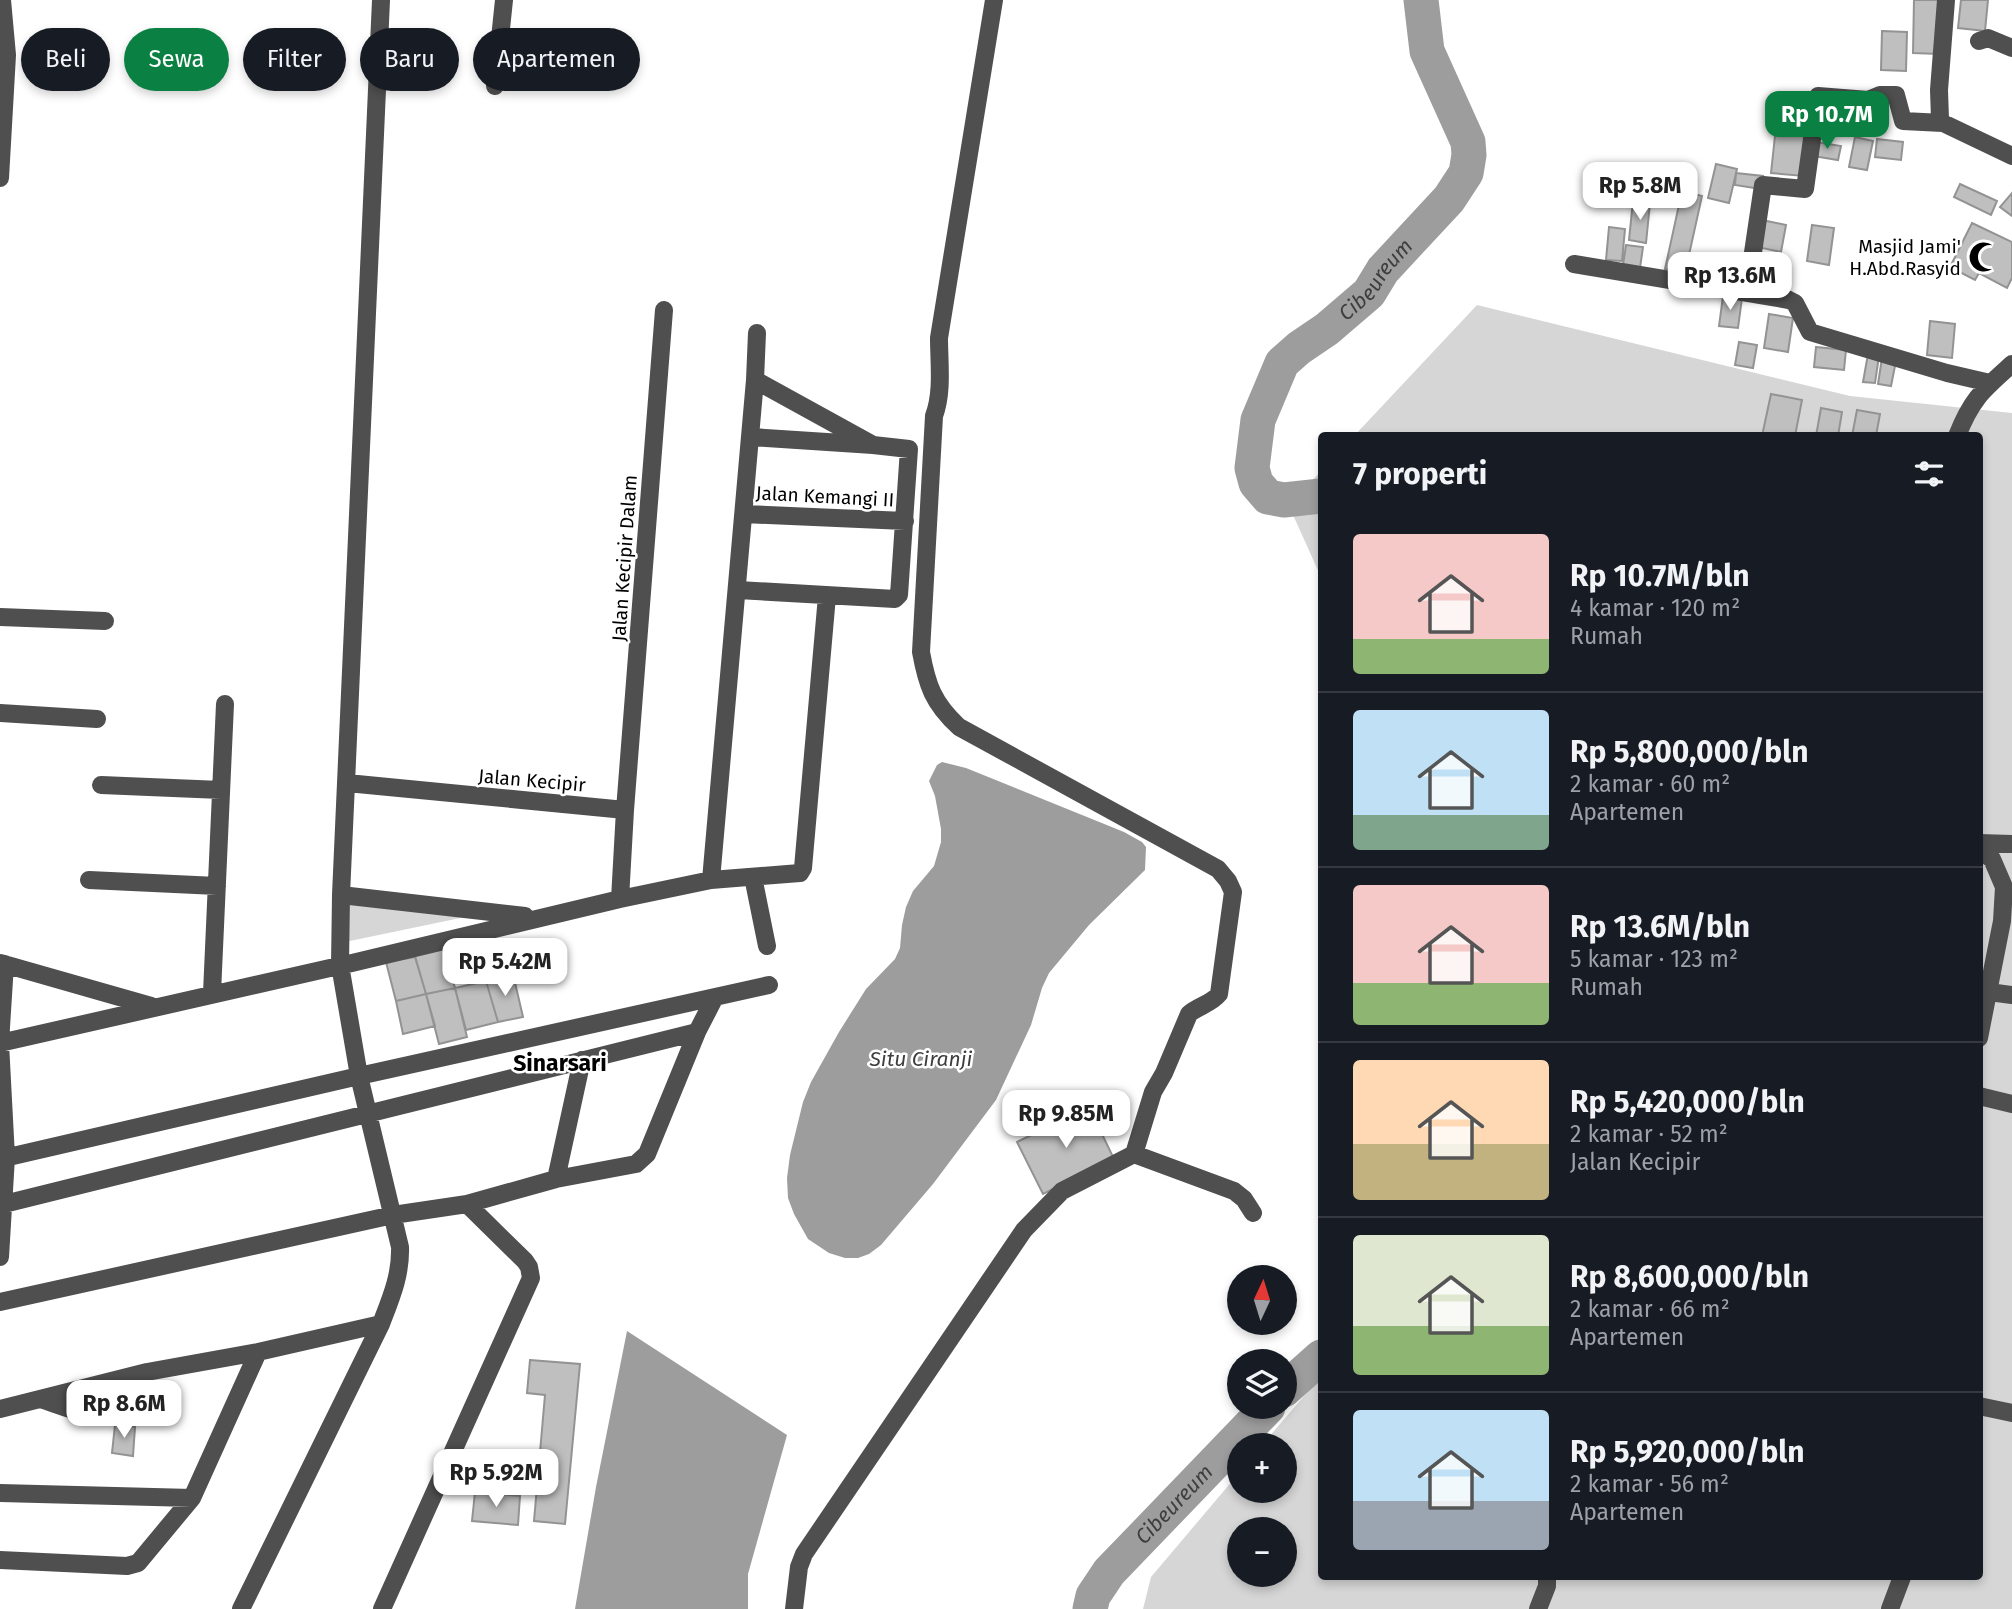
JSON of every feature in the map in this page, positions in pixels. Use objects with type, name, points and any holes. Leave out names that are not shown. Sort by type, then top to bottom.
[{"type":"street","points":[[0,178],[7,55],[2,0]]},
{"type":"street","points":[[241,1609],[381,1325],[398,1279],[400,1261],[400,1247],[393,1215],[359,1076],[340,965],[381,0]]},
{"type":"street","points":[[501,28],[504,0]]},
{"type":"street","points":[[794,1609],[804,1554],[1024,1230],[1062,1191],[1134,1153],[1153,1092],[1189,1014],[1219,994],[1233,892],[1218,869],[958,727],[933,697],[925,676],[921,652],[934,416],[938,407],[940,377],[939,338],[994,0]]},
{"type":"street","points":[[1943,123],[1938,116],[1946,0]]},
{"type":"street","points":[[1979,41],[1988,37],[2012,48]]},
{"type":"street","points":[[1747,293],[1763,185],[1805,189],[1818,96],[1868,100],[1880,95],[1896,95],[1903,121],[1943,123],[2012,156]]},
{"type":"street","points":[[1574,264],[1795,303],[1811,332],[1947,373],[1973,377],[2004,375]]},
{"type":"street","name":"Jalan Kecipir Dalam","points":[[625,810],[664,310]]},
{"type":"street","points":[[711,880],[751,437],[757,333]]},
{"type":"street","points":[[1959,432],[1969,407],[2004,375]]},
{"type":"street","points":[[755,380],[873,444]]},
{"type":"street","points":[[738,590],[898,598],[905,521],[909,449],[873,444],[751,437]]},
{"type":"street","name":"Jalan Kemangi II","points":[[744,514],[905,521]]},
{"type":"street","points":[[0,1043],[620,898],[711,880],[797,874],[803,868],[827,596]]},
{"type":"street","points":[[0,617],[105,621]]},
{"type":"street","points":[[212,993],[226,704]]},
{"type":"street","points":[[0,713],[97,719]]},
{"type":"street","name":"Jalan Kecipir","points":[[347,783],[625,810]]},
{"type":"street","points":[[101,785],[221,790]]},
{"type":"street","points":[[620,898],[625,810]]},
{"type":"street","points":[[1983,843],[2012,844]]},
{"type":"street","points":[[1983,853],[1992,859],[2004,887],[2007,922],[1983,1020]]},
{"type":"street","points":[[753,877],[767,946]]},
{"type":"street","points":[[89,880],[217,887]]},
{"type":"street","points":[[341,895],[537,918]]},
{"type":"street","points":[[0,1257],[3,1158],[0,1043],[2,964],[155,1007]]},
{"type":"street","points":[[3,1158],[769,985]]},
{"type":"street","points":[[1989,992],[2012,995]]},
{"type":"street","points":[[0,1302],[393,1215],[467,1204],[556,1179],[636,1164],[647,1154],[697,1032],[715,997]]},
{"type":"street","points":[[1,1204],[697,1032]]},
{"type":"street","points":[[556,1179],[582,1060]]},
{"type":"street","points":[[1983,1097],[2012,1104]]},
{"type":"street","points":[[1134,1153],[1234,1191],[1244,1199],[1253,1213]]},
{"type":"street","points":[[382,1609],[531,1278],[530,1267],[525,1261],[467,1204]]},
{"type":"street","points":[[0,1409],[147,1372],[258,1352],[381,1325]]},
{"type":"street","points":[[0,1560],[133,1566],[192,1498],[258,1352]]},
{"type":"street","points":[[40,1399],[86,1413],[111,1413],[122,1408],[147,1372]]},
{"type":"street","points":[[1983,1407],[2012,1413]]},
{"type":"street","points":[[0,1493],[192,1498]]},
{"type":"street","points":[[1538,1609],[1547,1580]]},
{"type":"street","points":[[1890,1609],[1901,1580]]},
{"type":"shaded area","points":[[1477,305],[1850,396],[2012,413],[2012,1609],[1143,1609],[1151,1577],[1227,1487],[1227,1503],[1297,1503],[1297,1433],[1272,1433],[1284,1419],[1297,1419],[1297,1404],[1318,1380],[1318,1580],[1983,1580],[1983,432],[1358,432]]},
{"type":"shaded area","points":[[1318,474],[1318,570],[1289,506]]},
{"type":"shaded area","points":[[347,899],[465,917],[345,942]]},
{"type":"water","name":"Situ Ciranji","points":[[942,762],[966,768],[1124,832],[1146,847],[1145,870],[1089,925],[1049,973],[1031,1025],[996,1100],[933,1184],[881,1245],[858,1258],[845,1258],[829,1253],[808,1239],[794,1214],[788,1198],[790,1155],[803,1102],[811,1082],[866,989],[895,959],[900,948],[906,907],[913,891],[934,866],[941,842],[941,829],[935,796],[929,781],[937,765]]},
{"type":"water","points":[[627,1331],[787,1435],[748,1574],[748,1609],[575,1609]]},
{"type":"building","points":[[1914,0],[1941,0],[1939,54],[1913,53]]},
{"type":"building","points":[[1961,0],[1988,0],[1985,31],[1958,28]]},
{"type":"building","points":[[1882,31],[1907,32],[1906,71],[1881,70]]},
{"type":"building","points":[[1822,98],[1840,101],[1834,130],[1817,127]]},
{"type":"building","points":[[1777,117],[1809,121],[1804,176],[1771,173]]},
{"type":"building","points":[[1855,137],[1873,141],[1867,170],[1849,167]]},
{"type":"building","points":[[1877,139],[1903,142],[1901,160],[1875,157]]},
{"type":"building","points":[[1816,142],[1841,146],[1838,160],[1813,156]]},
{"type":"building","points":[[1716,164],[1737,169],[1729,203],[1708,198]]},
{"type":"building","points":[[1736,173],[1763,176],[1761,189],[1735,185]]},
{"type":"building","points":[[1960,184],[1997,201],[1991,215],[1954,197]]},
{"type":"building","points":[[1682,191],[1702,196],[1685,273],[1665,269]]},
{"type":"building","points":[[2012,193],[2012,216],[2000,207]]},
{"type":"building","points":[[1633,201],[1650,203],[1646,243],[1629,240]]},
{"type":"building","points":[[1762,220],[1786,225],[1781,252],[1757,247]]},
{"type":"building","name":"Masjid Jami' H.Abd.Rasyid","points":[[1972,223],[2012,242],[2012,278],[2007,288],[1979,273],[1975,280],[1950,267]]},
{"type":"building","points":[[1812,225],[1834,228],[1829,265],[1807,261]]},
{"type":"building","points":[[1609,227],[1625,229],[1622,261],[1606,260]]},
{"type":"building","points":[[1626,245],[1643,247],[1640,268],[1623,265]]},
{"type":"building","points":[[1759,253],[1782,258],[1777,282],[1754,277]]},
{"type":"building","points":[[1723,296],[1742,298],[1738,328],[1719,326]]},
{"type":"building","points":[[1769,314],[1793,318],[1788,352],[1764,348]]},
{"type":"building","points":[[1930,321],[1955,324],[1952,358],[1927,355]]},
{"type":"building","points":[[1739,342],[1757,345],[1753,368],[1735,365]]},
{"type":"building","points":[[1816,347],[1846,350],[1844,370],[1814,367]]},
{"type":"building","points":[[1868,354],[1879,356],[1875,383],[1863,382]]},
{"type":"building","points":[[1882,358],[1896,361],[1891,386],[1878,384]]},
{"type":"building","points":[[1771,394],[1802,400],[1796,432],[1763,432]]},
{"type":"building","points":[[1821,408],[1842,412],[1839,432],[1817,432]]},
{"type":"building","points":[[1857,410],[1880,414],[1877,432],[1853,432]]},
{"type":"building","points":[[501,941],[513,974],[484,982],[480,967],[450,973],[444,955]]},
{"type":"building","points":[[441,943],[455,988],[426,994],[413,949]]},
{"type":"building","points":[[415,957],[426,994],[396,1001],[386,962]]},
{"type":"building","points":[[513,974],[523,1017],[498,1022],[486,981]]},
{"type":"building","points":[[486,981],[498,1022],[466,1030],[455,988]]},
{"type":"building","points":[[455,988],[467,1037],[439,1044],[426,994]]},
{"type":"building","points":[[426,994],[435,1026],[403,1034],[396,1001]]},
{"type":"building","points":[[1089,1107],[1114,1159],[1043,1194],[1017,1142]]},
{"type":"building","points":[[530,1360],[580,1364],[565,1524],[534,1521],[545,1395],[527,1393]]},
{"type":"building","points":[[115,1425],[135,1427],[133,1456],[112,1453]]},
{"type":"building","points":[[475,1492],[520,1496],[518,1525],[472,1521]]},
{"type":"waterway","name":"Cibeureum","points":[[1318,496],[1284,500],[1268,497],[1256,483],[1252,468],[1258,420],[1282,363],[1369,293],[1383,270],[1449,199],[1466,173],[1468,142],[1427,51],[1421,0]]},
{"type":"waterway","name":"Cibeureum","points":[[1297,1378],[1318,1360]]},
{"type":"waterway","name":"Cibeureum","points":[[1090,1609],[1093,1596],[1109,1572],[1256,1419]]},
{"type":"place","name":"Masjid Jami' H.Abd.Rasyid","points":[[1984,257]]},
{"type":"district","name":"Sinarsari","points":[[560,1063]]}]
